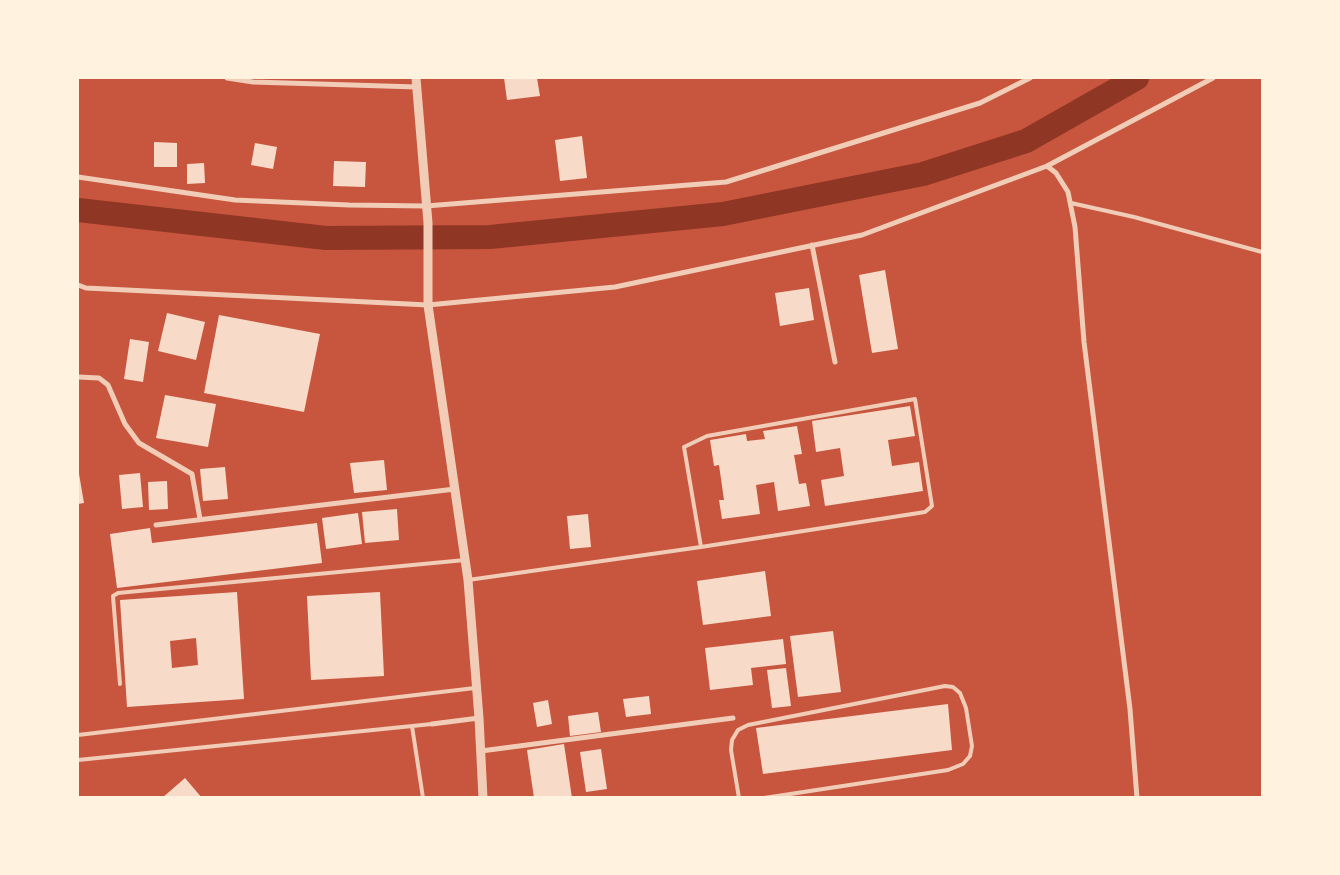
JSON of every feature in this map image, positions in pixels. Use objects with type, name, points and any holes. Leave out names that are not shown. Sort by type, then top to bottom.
[{"type":"street","points":[[227,78],[252,82],[416,82],[428,223],[428,305],[468,580],[479,718],[483,798]]},
{"type":"street","points":[[78,177],[235,200],[426,206],[726,182],[980,103],[1030,78]]},
{"type":"street","points":[[78,285],[86,288],[428,305],[615,287],[862,234],[1047,166],[1212,78]]},
{"type":"street","points":[[1047,166],[1056,173],[1068,192],[1075,227],[1084,342],[1130,709],[1137,798]]},
{"type":"street","points":[[812,245],[835,362]]},
{"type":"street","points":[[78,378],[99,378],[108,385],[125,424],[139,443],[192,474],[200,519]]},
{"type":"street","points":[[156,525],[455,488]]},
{"type":"street","points":[[432,724],[479,718]]},
{"type":"street","points":[[481,751],[733,718]]},
{"type":"lane","points":[[1071,203],[1262,252]]},
{"type":"lane","points":[[468,580],[701,547],[925,512],[932,506],[915,399],[707,436],[684,447],[701,547]]},
{"type":"lane","points":[[120,684],[113,596],[118,593],[465,560]]},
{"type":"lane","points":[[739,798],[731,750],[732,740],[738,730],[748,725],[945,686],[953,687],[960,693],[966,708],[972,746],[970,756],[963,764],[948,770],[764,798]]},
{"type":"lane","points":[[78,735],[476,688]]},
{"type":"lane","points":[[78,760],[432,724]]},
{"type":"lane","points":[[412,726],[423,798]]},
{"type":"building","points":[[504,78],[537,78],[540,96],[507,100]]},
{"type":"building","points":[[582,136],[587,178],[560,181],[555,140]]},
{"type":"building","points":[[154,142],[177,143],[177,167],[154,167]]},
{"type":"building","points":[[255,143],[277,147],[273,169],[251,165]]},
{"type":"building","points":[[334,161],[366,162],[365,187],[333,186]]},
{"type":"building","points":[[204,163],[205,183],[187,184],[187,164]]},
{"type":"building","points":[[885,270],[898,349],[872,353],[859,275]]},
{"type":"building","points":[[809,288],[814,320],[780,326],[775,293]]},
{"type":"building","points":[[167,313],[205,322],[196,360],[158,351]]},
{"type":"building","points":[[219,315],[320,334],[304,412],[204,393]]},
{"type":"building","points":[[130,339],[149,342],[143,382],[124,379]]},
{"type":"building","points":[[165,395],[216,404],[208,447],[156,438]]},
{"type":"building","points":[[910,406],[915,436],[888,440],[892,466],[919,462],[923,491],[825,506],[821,480],[844,476],[840,448],[816,452],[812,421]]},
{"type":"building","points":[[797,426],[802,454],[794,455],[799,484],[806,483],[810,506],[778,511],[774,482],[756,485],[760,514],[722,519],[719,500],[724,500],[719,465],[714,466],[710,440],[746,434],[747,441],[765,439],[763,431]]},
{"type":"building","points":[[384,460],[387,490],[354,493],[350,463]]},
{"type":"building","points":[[225,467],[228,499],[203,501],[200,469]]},
{"type":"building","points":[[78,468],[84,503],[78,504]]},
{"type":"building","points":[[140,473],[143,507],[122,509],[119,475]]},
{"type":"building","points":[[167,481],[168,509],[149,510],[148,482]]},
{"type":"building","points":[[397,509],[399,540],[365,543],[362,512]]},
{"type":"building","points":[[358,513],[362,544],[326,549],[322,518]]},
{"type":"building","points":[[588,514],[591,547],[570,549],[567,516]]},
{"type":"building","points":[[317,523],[322,563],[117,588],[110,534],[150,528],[152,543]]},
{"type":"building","points":[[765,571],[771,616],[703,625],[697,581]]},
{"type":"building","points":[[237,592],[244,699],[127,707],[120,600]],"holes":[[[196,638],[198,665],[172,668],[170,641]]]},
{"type":"building","points":[[380,592],[384,676],[311,680],[307,596]]},
{"type":"building","points":[[833,631],[841,692],[798,697],[790,636]]},
{"type":"building","points":[[783,639],[786,664],[751,668],[753,685],[710,690],[705,648]]},
{"type":"building","points":[[786,668],[791,706],[772,708],[767,670]]},
{"type":"building","points":[[649,696],[651,714],[626,717],[623,699]]},
{"type":"building","points":[[548,700],[552,724],[537,727],[533,703]]},
{"type":"building","points":[[948,704],[952,750],[763,774],[756,728]]},
{"type":"building","points":[[598,712],[601,732],[570,736],[568,716]]},
{"type":"building","points":[[564,744],[572,798],[534,798],[527,750]]},
{"type":"building","points":[[601,749],[607,789],[586,792],[580,752]]},
{"type":"building","points":[[185,778],[202,798],[162,798]]},
{"type":"waterway","points":[[78,210],[326,238],[490,237],[723,214],[923,174],[1026,141],[1137,78]]}]
